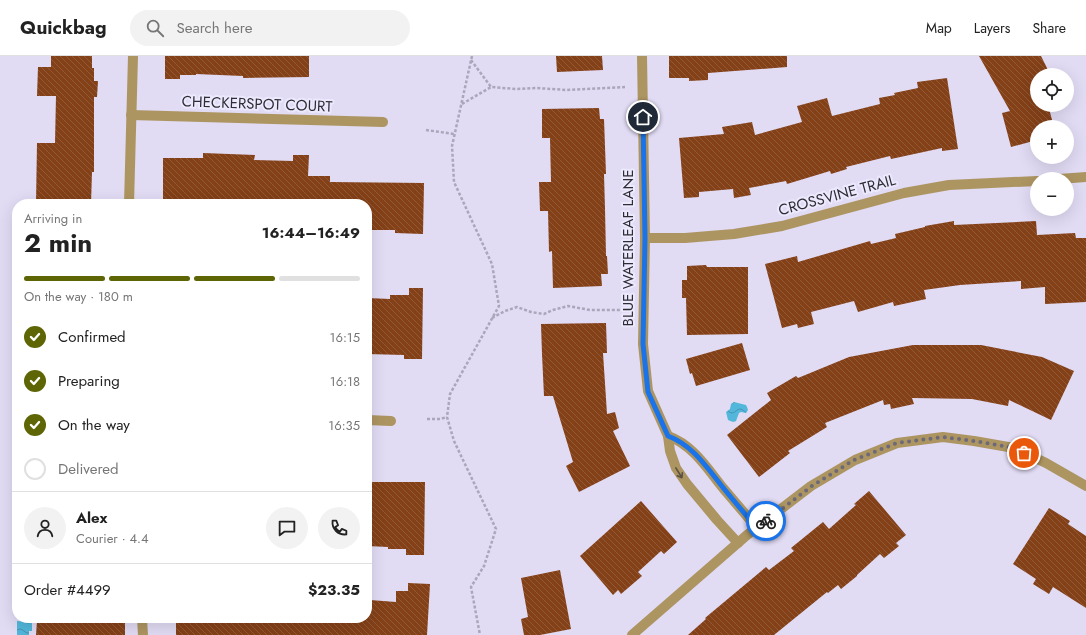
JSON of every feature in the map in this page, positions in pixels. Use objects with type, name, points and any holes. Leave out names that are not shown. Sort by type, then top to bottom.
[{"type":"street","points":[[130,199],[133,56]]},
{"type":"street","name":"BLUE WATERLEAF LANE","points":[[642,56],[645,238],[643,344],[648,392],[668,436],[670,452],[676,468],[683,479],[738,543]]},
{"type":"street","name":"CHECKERSPOT COURT","points":[[131,115],[383,122]]},
{"type":"street","points":[[1074,178],[1086,177]]},
{"type":"street","name":"CROSSVINE TRAIL","points":[[645,238],[685,238],[734,234],[782,226],[904,193],[949,186],[1030,181]]},
{"type":"street","points":[[372,420],[391,420]]},
{"type":"street","points":[[668,436],[678,440],[698,456],[757,528]]},
{"type":"street","points":[[632,635],[738,543],[812,486],[854,460],[897,443],[943,437],[1014,448],[1046,463],[1086,486]]},
{"type":"street","points":[[142,623],[143,635]]},
{"type":"path","points":[[472,58],[491,87]]},
{"type":"path","points":[[472,58],[452,146],[454,182],[492,264],[499,306],[450,394],[448,417],[454,441],[496,529],[484,566],[471,587],[480,635]]},
{"type":"path","points":[[461,105],[491,87],[566,90],[625,87]]},
{"type":"path","points":[[426,130],[454,134]]},
{"type":"path","points":[[492,318],[517,307],[531,312],[544,314],[568,306],[590,310],[629,310]]},
{"type":"path","points":[[427,419],[440,419],[448,417]]},
{"type":"water","points":[[734,402],[746,405],[748,410],[746,413],[739,413],[736,421],[733,422],[728,420],[726,412],[730,409],[731,404]]},
{"type":"water","points":[[17,623],[32,623],[32,631],[29,631],[29,635],[17,635]]},
{"type":"building","points":[[51,56],[92,56],[94,81],[98,81],[97,97],[94,97],[94,172],[92,172],[91,199],[36,199],[37,143],[55,143],[56,96],[37,96],[38,67],[51,67]]},
{"type":"building","points":[[165,56],[309,56],[309,77],[243,78],[243,76],[196,74],[180,75],[180,79],[165,79]]},
{"type":"building","points":[[556,56],[602,56],[603,70],[557,72]]},
{"type":"building","points":[[669,56],[787,56],[787,67],[708,73],[708,80],[689,81],[689,78],[669,78]]},
{"type":"building","points":[[979,56],[1041,56],[1047,68],[1030,68],[1030,112],[1050,112],[1052,120],[1030,120],[1030,142],[1011,147],[1002,113],[1010,111]]},
{"type":"building","points":[[947,78],[958,149],[942,151],[942,148],[891,159],[890,156],[846,167],[847,169],[831,174],[830,171],[787,184],[786,181],[749,188],[751,195],[734,198],[733,189],[699,192],[699,197],[684,198],[679,138],[724,134],[722,127],[752,122],[755,135],[802,122],[797,106],[827,98],[832,116],[880,104],[879,98],[918,88],[917,82]]},
{"type":"building","points":[[599,108],[600,119],[604,119],[606,256],[608,274],[601,274],[602,286],[553,288],[552,251],[549,252],[548,211],[540,211],[539,182],[551,182],[550,138],[542,138],[542,109]]},
{"type":"building","points":[[203,153],[255,155],[254,160],[293,161],[293,155],[309,155],[308,176],[330,176],[330,182],[424,183],[423,234],[395,233],[395,230],[372,230],[372,199],[163,199],[163,158],[203,158]]},
{"type":"building","points":[[954,221],[954,225],[1036,221],[1037,235],[1075,233],[1076,238],[1086,238],[1086,302],[1045,304],[1045,287],[1021,289],[1021,281],[960,285],[924,290],[926,299],[894,306],[893,302],[858,312],[854,301],[811,312],[814,324],[798,328],[797,324],[782,328],[765,264],[797,256],[798,262],[870,241],[871,244],[896,238],[895,234],[925,226]]},
{"type":"building","points":[[706,265],[707,267],[748,267],[748,334],[687,335],[686,298],[682,298],[682,280],[687,280],[687,266]]},
{"type":"building","points":[[409,288],[423,288],[422,359],[404,359],[404,355],[372,354],[372,298],[390,299],[390,295],[409,295]]},
{"type":"building","points":[[606,323],[607,353],[603,353],[607,414],[615,412],[619,428],[613,431],[630,466],[579,492],[566,466],[573,462],[553,396],[544,396],[541,324]]},
{"type":"building","points":[[742,343],[750,370],[696,386],[692,373],[690,374],[686,359]]},
{"type":"building","points":[[913,345],[981,345],[1042,357],[1074,371],[1051,420],[1009,400],[1008,406],[972,399],[912,398],[914,404],[891,409],[890,404],[884,405],[883,400],[825,423],[827,427],[788,451],[790,453],[759,477],[727,435],[771,400],[767,393],[796,376],[798,378],[849,357]]},
{"type":"building","points":[[372,482],[425,482],[424,555],[406,555],[406,549],[388,549],[388,547],[372,546]]},
{"type":"building","points":[[869,491],[906,535],[896,543],[899,546],[884,558],[880,554],[841,589],[838,585],[828,593],[827,592],[774,635],[688,635],[706,619],[705,618],[766,567],[769,570],[794,551],[791,548],[823,522],[829,529]]},
{"type":"building","points":[[641,501],[677,542],[664,554],[661,551],[638,572],[642,576],[621,594],[618,590],[613,595],[580,556]]},
{"type":"building","points":[[1049,508],[1070,521],[1068,524],[1086,536],[1086,608],[1053,587],[1049,594],[1033,584],[1036,579],[1013,564]]},
{"type":"building","points":[[560,570],[571,629],[540,635],[524,635],[521,619],[528,617],[521,578]]},
{"type":"building","points":[[408,583],[430,584],[427,635],[176,635],[176,623],[372,623],[372,600],[396,602],[396,591],[408,591]]},
{"type":"building","points":[[37,623],[125,623],[125,635],[36,635]]},
{"type":"way so far","points":[[766,521],[812,486],[854,460],[897,443],[943,437],[1014,448],[1024,453]]},
{"type":"route","points":[[643,117],[645,238],[643,344],[648,392],[668,436],[678,440],[698,456],[757,528],[766,521]]}]
